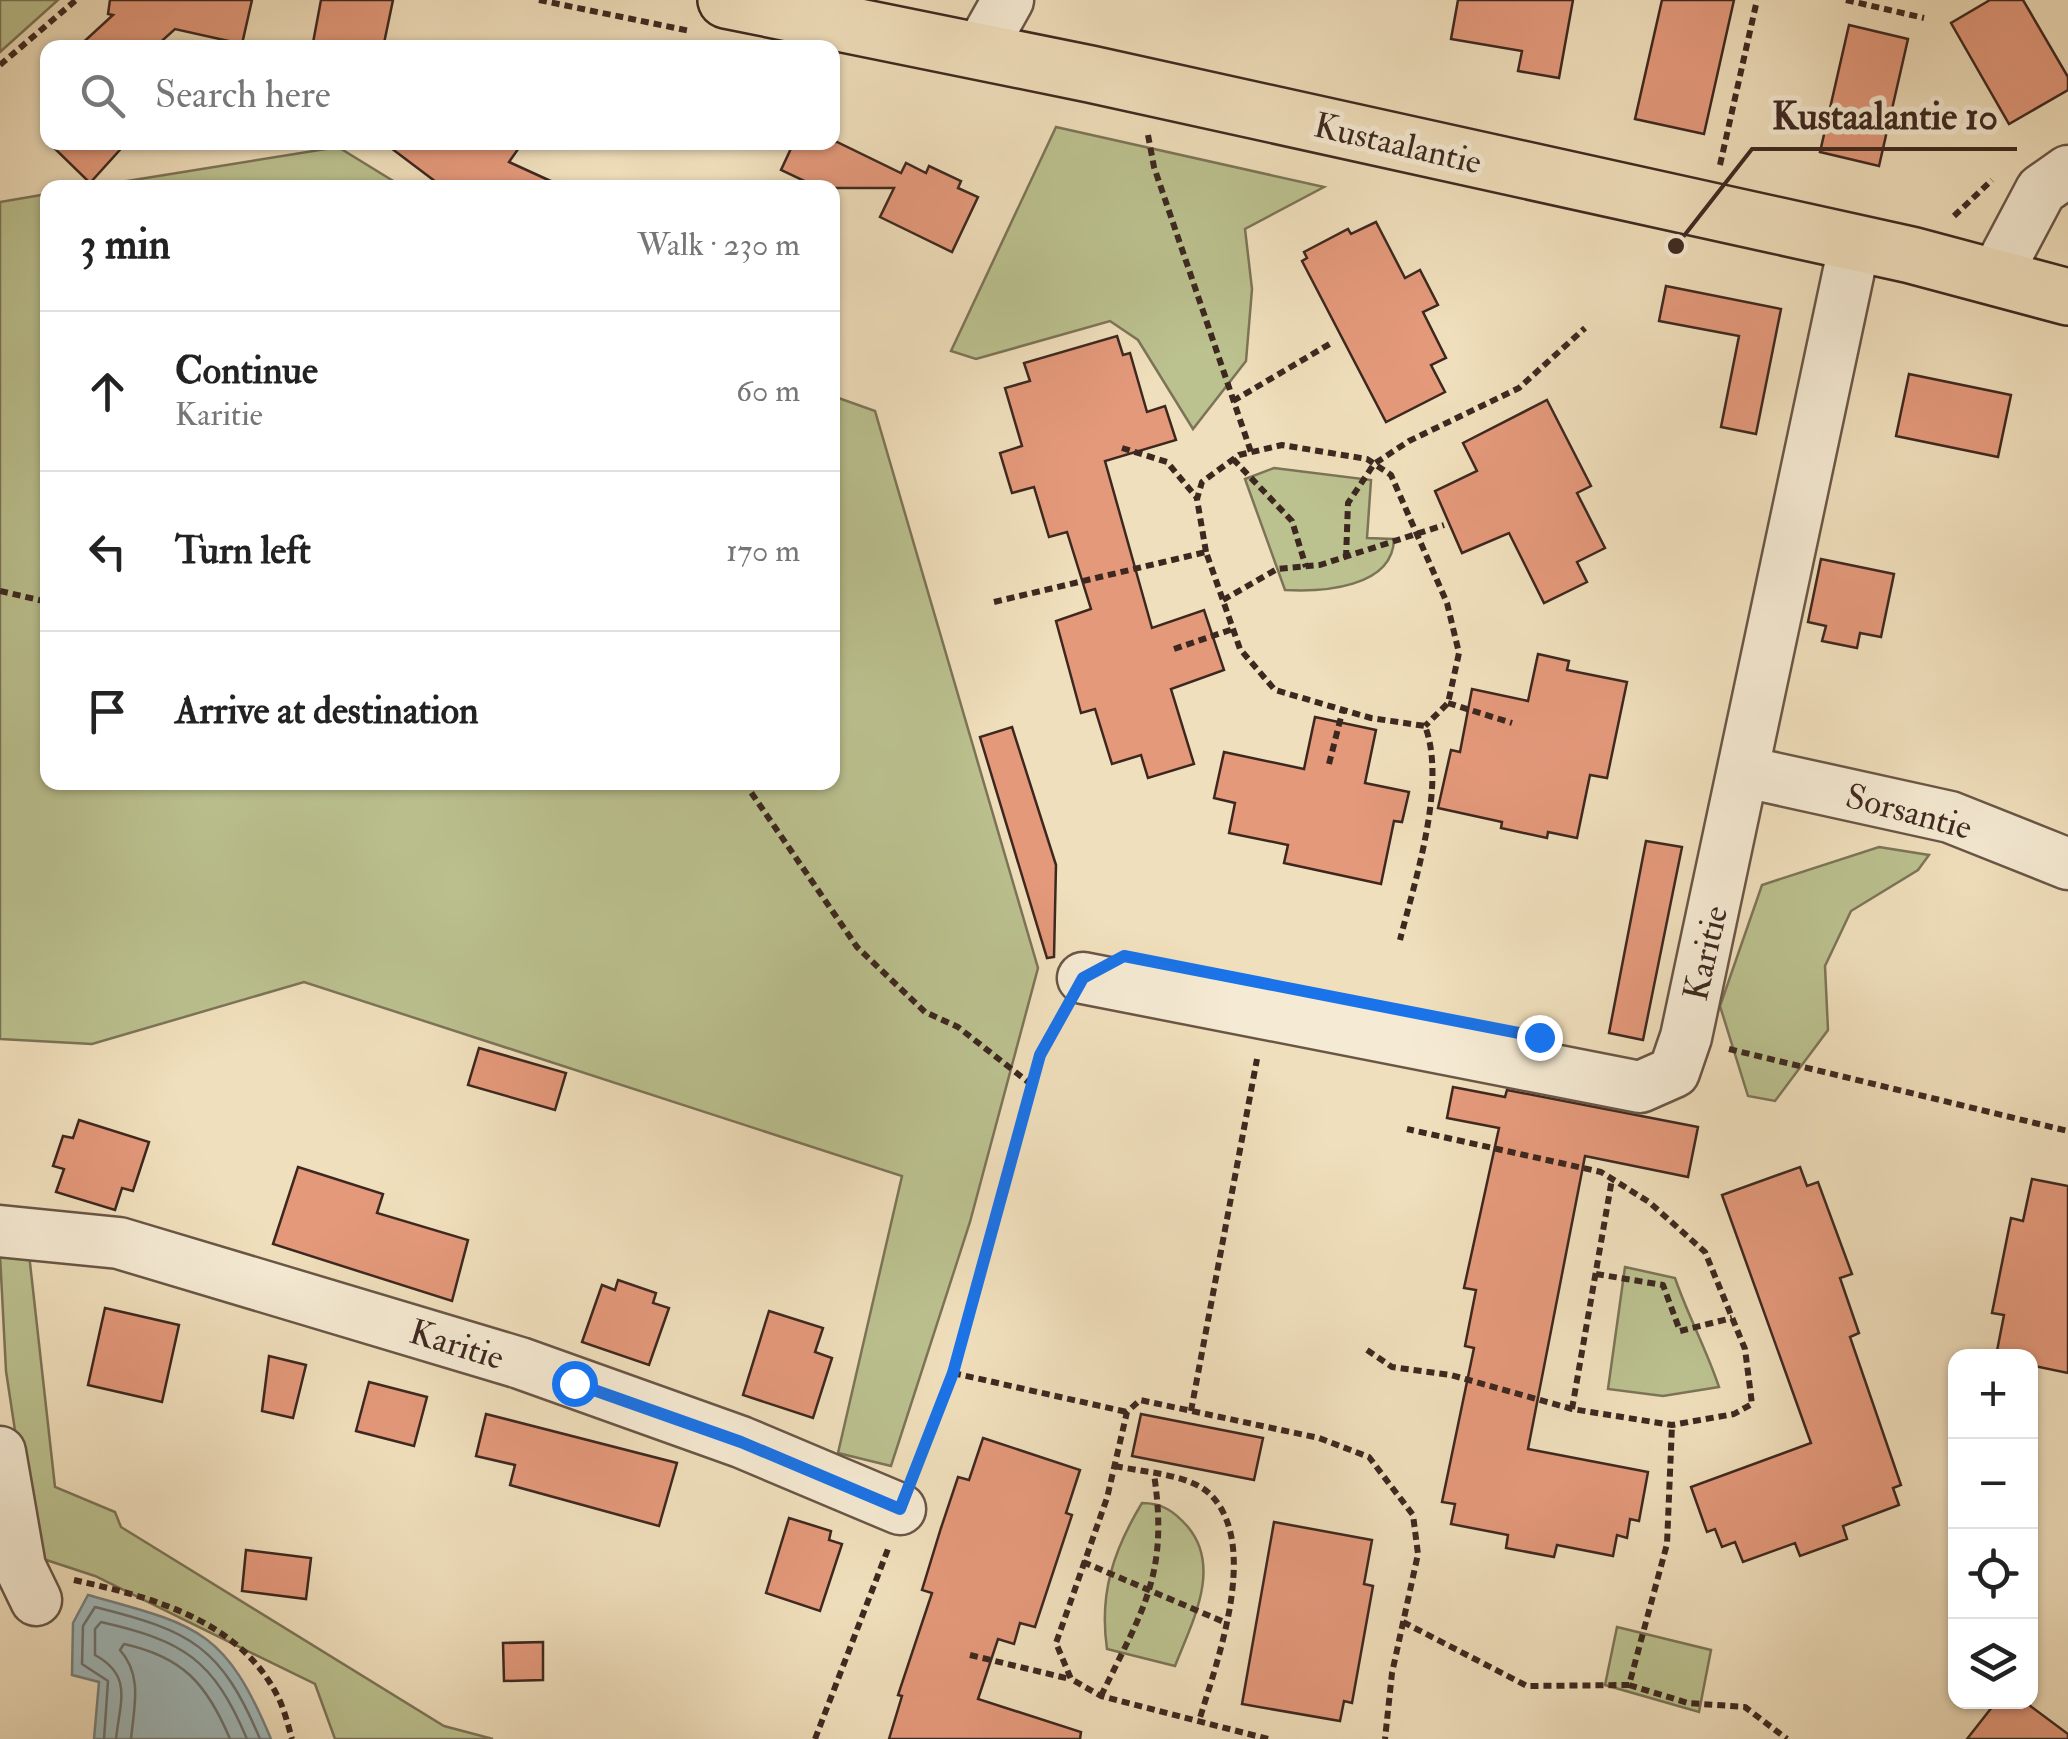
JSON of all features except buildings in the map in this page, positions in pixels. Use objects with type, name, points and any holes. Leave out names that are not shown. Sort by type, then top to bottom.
[{"type":"main road","name":"Kustaalantie","points":[[712,17],[980,50],[1855,242],[2068,297]]},
{"type":"street","points":[[980,50],[1008,0]]},
{"type":"street","points":[[1996,276],[2041,190],[2068,171]]},
{"type":"street","name":"Karitie","points":[[1083,978],[1640,1087],[1674,1072],[1686,1037],[1746,772],[1855,242]]},
{"type":"street","name":"Sorsantie","points":[[1746,772],[1950,817],[2068,864]]},
{"type":"street","name":"Karitie","points":[[0,1231],[119,1243],[520,1364],[741,1442],[900,1509]]},
{"type":"street","points":[[0,1452],[28,1584]]},
{"type":"path","points":[[0,66],[76,0]]},
{"type":"path","points":[[539,0],[712,17]]},
{"type":"path","points":[[1716,181],[1758,0]]},
{"type":"path","points":[[1846,0],[1924,18]]},
{"type":"path","points":[[1146,128],[1154,168],[1251,452]]},
{"type":"path","points":[[1346,558],[1348,502],[1374,464],[1409,441],[1519,388],[1585,328]]},
{"type":"path","points":[[1233,401],[1333,342]]},
{"type":"path","points":[[1282,445],[1374,464],[1391,475],[1447,603],[1459,653],[1448,703],[1426,726],[1275,690],[1240,649],[1206,552],[1197,499],[1202,482],[1233,459],[1282,445]]},
{"type":"path","points":[[1122,448],[1167,462],[1197,499]]},
{"type":"path","points":[[1233,459],[1292,521],[1306,566]]},
{"type":"path","points":[[1223,600],[1277,570],[1346,558],[1444,526]]},
{"type":"path","points":[[994,602],[1206,552]]},
{"type":"path","points":[[0,591],[40,600]]},
{"type":"path","points":[[1174,649],[1233,628]]},
{"type":"path","points":[[1448,703],[1512,723]]},
{"type":"path","points":[[1330,764],[1343,709]]},
{"type":"path","points":[[1400,940],[1433,782],[1434,749],[1426,726]]},
{"type":"path","points":[[749,790],[857,947],[924,1012],[958,1027],[1032,1086]]},
{"type":"path","points":[[815,1739],[876,1590],[900,1509],[953,1373],[1040,1055],[1083,978]]},
{"type":"path","points":[[1191,1412],[1266,1013]]},
{"type":"path","points":[[1686,1037],[1823,1074],[2068,1131]]},
{"type":"path","points":[[1367,1350],[1392,1367],[1451,1375],[1572,1409],[1672,1425],[1734,1414],[1752,1404],[1745,1350],[1704,1252],[1649,1202],[1601,1172],[1407,1129]]},
{"type":"path","points":[[1572,1409],[1612,1179]]},
{"type":"path","points":[[1596,1274],[1663,1285],[1680,1331],[1732,1318]]},
{"type":"path","points":[[953,1373],[1127,1412]]},
{"type":"path","points":[[1071,1679],[1056,1643],[1115,1466],[1127,1412],[1140,1400],[1319,1438],[1369,1458],[1414,1514],[1418,1554],[1384,1739]]},
{"type":"path","points":[[1628,1685],[1667,1544],[1672,1425]]},
{"type":"path","points":[[1115,1466],[1208,1492],[1229,1522],[1236,1562],[1199,1722]]},
{"type":"path","points":[[1100,1696],[1152,1591],[1162,1526],[1154,1474]]},
{"type":"path","points":[[1083,1562],[1225,1622]]},
{"type":"path","points":[[28,1584],[163,1602],[235,1642],[277,1694],[292,1739]]},
{"type":"path","points":[[1403,1622],[1527,1686],[1628,1685],[1688,1702],[1744,1708],[1787,1739]]},
{"type":"path","points":[[970,1655],[1071,1679],[1100,1696],[1268,1739]]},
{"type":"green space","points":[[0,0],[58,0],[0,52]]},
{"type":"green space","points":[[1056,127],[1324,187],[1245,229],[1252,289],[1246,361],[1193,429],[1138,340],[1110,321],[976,359],[951,351]]},
{"type":"green space","points":[[319,150],[343,150],[392,180],[133,180]]},
{"type":"green space","points":[[40,195],[40,790],[840,790],[840,398],[875,411],[1038,968],[970,1222],[891,1466],[838,1453],[902,1176],[304,982],[92,1044],[0,1039],[0,202]]},
{"type":"green space","points":[[1274,468],[1371,480],[1367,538],[1394,539],[1391,555],[1382,568],[1353,584],[1285,590],[1245,479]]},
{"type":"green space","points":[[1879,847],[1929,855],[1918,870],[1851,911],[1825,966],[1828,1030],[1775,1101],[1748,1096],[1720,1006],[1762,885]]},
{"type":"green space","points":[[29,1254],[55,1487],[115,1512],[121,1527],[444,1726],[493,1739],[335,1739],[315,1684],[95,1576],[34,1556],[6,1371],[0,1255]]},
{"type":"green space","points":[[1625,1267],[1675,1278],[1719,1387],[1663,1396],[1608,1389]]},
{"type":"green space","points":[[1142,1503],[1162,1506],[1178,1516],[1198,1543],[1203,1560],[1201,1595],[1175,1666],[1107,1649],[1105,1610],[1111,1573],[1123,1538]]},
{"type":"green space","points":[[1617,1627],[1711,1650],[1699,1712],[1605,1685]]},
{"type":"water","points":[[88,1595],[156,1615],[203,1637],[238,1674],[271,1739],[94,1739],[99,1682],[72,1675],[73,1623]]},
{"type":"place","name":"Kustaalantie 10","points":[[1676,246]]},
{"type":"route","points":[[574,1383],[741,1442],[900,1509],[953,1373],[1040,1055],[1083,978],[1124,956],[1539,1037]]}]
